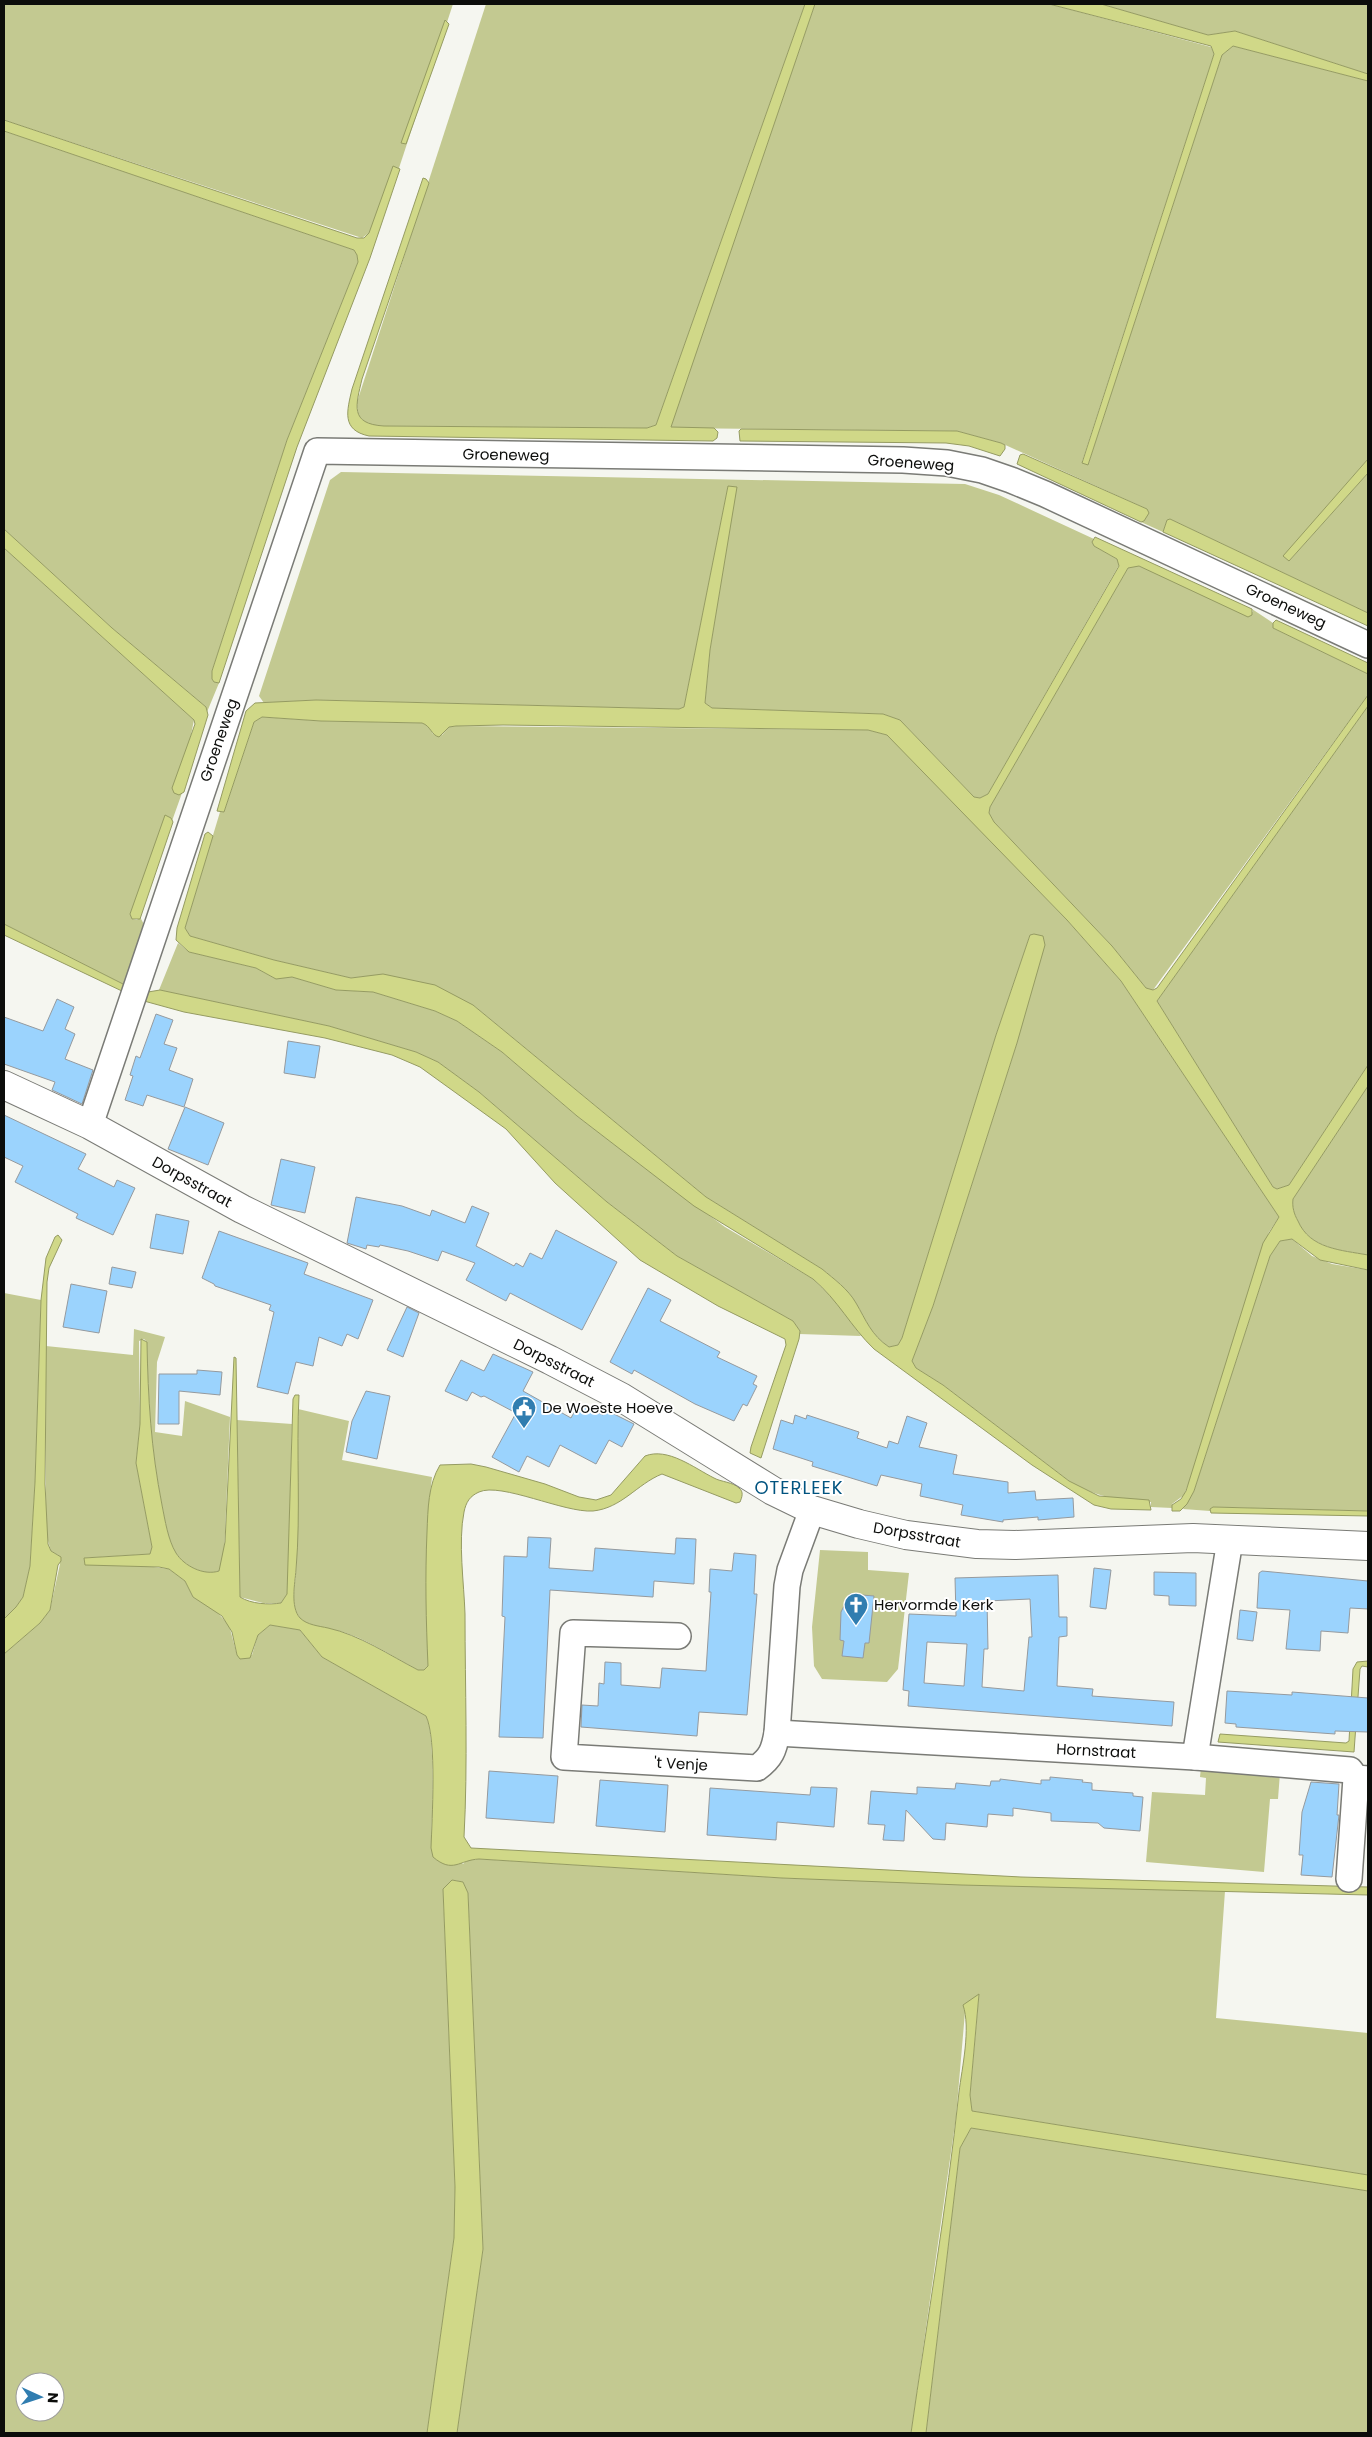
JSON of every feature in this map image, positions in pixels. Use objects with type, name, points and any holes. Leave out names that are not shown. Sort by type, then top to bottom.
[{"type":"street","name":"Groeneweg","points":[[90,1125],[317,450],[454,454],[903,460],[956,465],[982,470],[1045,494],[1368,645]]},
{"type":"street","name":"Dorpsstraat","points":[[4,1085],[90,1125],[242,1209],[550,1360],[621,1397],[774,1491],[812,1510],[906,1535],[977,1544],[1015,1545],[1166,1538],[1368,1546]]},
{"type":"street","name":"'t Venje","points":[[678,1636],[573,1633],[564,1757],[757,1768],[766,1761],[774,1751],[777,1733],[786,1586],[812,1510]]},
{"type":"street","points":[[1195,1757],[1230,1540]]},
{"type":"street","name":"Hornstraat","points":[[777,1733],[1195,1757],[1350,1770],[1362,1778]]},
{"type":"street","points":[[1349,1879],[1362,1778]]},
{"type":"shaded area","points":[[4,4],[453,4],[399,168],[369,233],[362,238],[4,120]]},
{"type":"shaded area","points":[[486,4],[805,4],[656,425],[647,428],[384,426],[368,425],[358,415],[357,402]]},
{"type":"shaded area","points":[[805,4],[815,4],[671,427],[714,428],[718,432],[717,438],[713,441],[369,436],[354,429],[348,418],[352,389],[423,178],[429,183],[362,379],[357,405],[360,417],[373,424],[384,426],[647,428],[656,425]]},
{"type":"shaded area","points":[[815,4],[1049,4],[1211,47],[1214,54],[1082,462],[1088,465],[1222,55],[1233,46],[1368,81],[1368,459],[1284,556],[1289,561],[1368,473],[1368,613],[1170,519],[1167,520],[1163,532],[1141,522],[1144,521],[1147,509],[1001,443],[957,431],[670,428]]},
{"type":"shaded area","points":[[1049,4],[1101,4],[1208,35],[1235,31],[1368,74],[1368,81],[1233,46],[1222,55],[1088,465],[1082,463],[1214,54],[1211,46]]},
{"type":"shaded area","points":[[1101,4],[1368,4],[1368,74],[1235,31],[1208,35]]},
{"type":"shaded area","points":[[445,20],[449,24],[406,144],[401,143]]},
{"type":"shaded area","points":[[4,120],[357,238],[364,238],[369,233],[393,166],[400,169],[370,258],[297,447],[219,683],[214,682],[212,679],[212,671],[287,440],[358,262],[357,255],[354,250],[4,131]]},
{"type":"shaded area","points":[[4,131],[354,250],[357,254],[358,262],[287,440],[212,671],[212,679],[214,682],[219,683],[207,712],[206,707],[112,628],[4,529]]},
{"type":"shaded area","points":[[741,429],[957,431],[1001,443],[1005,445],[1005,449],[1000,456],[969,446],[946,443],[740,441],[739,431]]},
{"type":"shaded area","points":[[1023,454],[1147,509],[1149,513],[1144,521],[1141,522],[1017,464],[1020,455]]},
{"type":"shaded area","points":[[1368,459],[1368,473],[1289,561],[1283,556]]},
{"type":"shaded area","points":[[341,472],[965,484],[999,495],[1094,539],[1092,542],[1094,546],[1117,559],[1119,565],[988,794],[980,798],[974,797],[900,720],[883,714],[712,708],[705,703],[710,650],[736,487],[728,487],[684,707],[679,709],[316,700],[264,703],[259,696],[330,480]]},
{"type":"shaded area","points":[[728,486],[737,487],[710,650],[705,703],[712,708],[883,714],[900,720],[974,797],[980,798],[988,794],[1119,566],[1117,559],[1094,546],[1092,542],[1095,537],[1252,609],[1252,615],[1248,617],[1139,566],[1128,568],[990,807],[989,813],[994,822],[1112,946],[1146,988],[1153,990],[1157,988],[1368,695],[1368,706],[1157,1001],[1273,1187],[1277,1189],[1289,1185],[1368,1065],[1368,1086],[1293,1199],[1293,1202],[1297,1218],[1303,1230],[1310,1237],[1327,1247],[1368,1255],[1368,1270],[1320,1260],[1292,1239],[1280,1241],[1270,1256],[1194,1491],[1187,1504],[1180,1511],[1172,1511],[1172,1505],[1181,1499],[1186,1491],[1263,1243],[1279,1217],[1121,981],[1067,920],[887,735],[868,730],[503,725],[449,727],[439,737],[422,723],[321,721],[262,717],[254,722],[224,812],[217,811],[246,711],[255,703],[316,700],[679,709],[684,707]]},
{"type":"shaded area","points":[[1170,519],[1368,613],[1368,626],[1163,532],[1167,520]]},
{"type":"shaded area","points":[[4,529],[112,628],[206,707],[208,715],[184,792],[179,795],[174,793],[172,788],[195,724],[194,720],[4,548]]},
{"type":"shaded area","points":[[4,548],[194,720],[179,794],[182,793],[172,821],[171,818],[130,914],[132,919],[137,920],[140,917],[147,930],[127,986],[4,924]]},
{"type":"shaded area","points":[[1139,566],[1253,612],[1252,609],[1273,623],[1273,628],[1368,674],[1368,695],[1153,990],[1146,988],[1112,946],[994,822],[989,813],[990,807],[1128,568]]},
{"type":"shaded area","points":[[1276,620],[1368,663],[1368,674],[1273,628],[1273,623]]},
{"type":"shaded area","points":[[1368,706],[1368,1065],[1289,1185],[1277,1189],[1273,1187],[1157,1001]]},
{"type":"shaded area","points":[[262,717],[321,721],[422,723],[428,725],[433,734],[442,735],[449,727],[456,726],[868,730],[887,735],[896,742],[1067,920],[1121,981],[1279,1217],[1269,1232],[1184,1495],[1172,1504],[1172,1508],[1151,1507],[1151,1502],[1109,1497],[1080,1487],[1069,1481],[943,1385],[916,1368],[912,1361],[933,1306],[1017,1043],[1034,934],[1030,935],[996,1035],[902,1338],[898,1345],[889,1347],[873,1332],[849,1293],[822,1269],[706,1197],[473,1005],[368,976],[351,978],[274,960],[190,936],[185,928],[220,812],[224,812],[254,722]]},
{"type":"shaded area","points":[[165,815],[171,818],[173,822],[140,919],[132,919],[130,914]]},
{"type":"shaded area","points":[[208,832],[213,836],[185,928],[190,936],[274,960],[351,978],[383,974],[435,985],[473,1005],[706,1197],[822,1269],[849,1293],[873,1332],[889,1347],[898,1345],[902,1338],[996,1035],[1030,935],[1043,936],[1045,945],[1017,1043],[933,1306],[912,1361],[916,1368],[943,1385],[1069,1481],[1099,1496],[1149,1500],[1151,1510],[1111,1509],[1094,1505],[1032,1465],[874,1349],[830,1296],[813,1279],[694,1206],[577,1116],[502,1052],[457,1021],[435,1011],[373,992],[336,990],[292,977],[276,979],[256,968],[189,952],[176,940],[177,928],[205,834]]},
{"type":"shaded area","points":[[4,924],[127,986],[124,992],[4,935]]},
{"type":"shaded area","points":[[178,943],[189,952],[256,968],[274,978],[292,977],[336,990],[373,992],[435,1011],[457,1021],[502,1052],[577,1116],[725,1227],[813,1279],[837,1302],[861,1336],[799,1334],[800,1331],[793,1321],[677,1256],[607,1202],[479,1092],[438,1062],[416,1052],[329,1026],[159,990]]},
{"type":"shaded area","points":[[160,990],[329,1026],[416,1052],[438,1062],[479,1092],[607,1202],[677,1256],[793,1321],[800,1331],[799,1339],[761,1458],[750,1453],[751,1447],[786,1345],[785,1339],[718,1306],[640,1260],[555,1183],[506,1129],[420,1067],[392,1055],[325,1038],[184,1012],[144,1001],[148,992]]},
{"type":"shaded area","points":[[1368,1086],[1368,1255],[1328,1247],[1310,1237],[1303,1230],[1297,1218],[1293,1199]]},
{"type":"shaded area","points":[[58,1235],[62,1240],[49,1268],[47,1282],[45,1484],[48,1544],[51,1551],[61,1557],[61,1561],[58,1565],[50,1610],[40,1623],[4,1654],[4,1619],[23,1597],[30,1566],[35,1482],[41,1300],[46,1258],[55,1237]]},
{"type":"shaded area","points":[[1292,1239],[1312,1256],[1332,1264],[1368,1270],[1368,1511],[1213,1507],[1210,1511],[1183,1509],[1194,1491],[1270,1256],[1280,1241]]},
{"type":"shaded area","points":[[4,1293],[41,1300],[35,1482],[30,1566],[23,1597],[4,1619]]},
{"type":"shaded area","points":[[134,1329],[165,1337],[157,1362],[155,1432],[182,1436],[185,1401],[230,1417],[224,1556],[219,1571],[201,1571],[189,1566],[180,1558],[176,1553],[167,1530],[155,1464],[149,1404],[147,1342],[144,1339],[139,1341],[140,1424],[136,1463],[152,1547],[150,1554],[84,1558],[169,1569],[185,1581],[193,1597],[214,1609],[229,1625],[237,1655],[252,1655],[258,1635],[270,1625],[300,1630],[322,1657],[426,1716],[431,1739],[432,1756],[431,1835],[463,1864],[467,1860],[479,1859],[782,1878],[1225,1891],[1216,2018],[1368,2033],[1368,2175],[972,2111],[970,2095],[979,1995],[965,2012],[956,2117],[911,2433],[457,2433],[483,2249],[468,1893],[463,1882],[453,1880],[443,1889],[455,2187],[454,2238],[427,2433],[4,2433],[4,1654],[40,1623],[50,1610],[60,1564],[58,1555],[51,1551],[46,1534],[46,1346],[133,1355]]},
{"type":"shaded area","points":[[141,1339],[147,1342],[151,1424],[158,1484],[169,1536],[173,1548],[180,1558],[189,1566],[201,1571],[219,1571],[225,1542],[234,1357],[236,1358],[240,1597],[255,1603],[276,1604],[281,1603],[287,1594],[293,1399],[295,1395],[299,1395],[298,1526],[294,1595],[297,1613],[306,1622],[351,1635],[418,1670],[424,1670],[428,1666],[426,1549],[429,1497],[440,1465],[471,1464],[486,1467],[545,1484],[579,1497],[596,1500],[611,1495],[645,1456],[663,1454],[681,1460],[717,1479],[734,1484],[741,1490],[740,1502],[736,1503],[662,1474],[653,1478],[621,1501],[593,1511],[566,1507],[502,1491],[489,1490],[479,1492],[469,1500],[462,1524],[461,1549],[465,1614],[466,1753],[464,1837],[471,1848],[1021,1877],[1368,1887],[1368,1895],[961,1885],[782,1878],[479,1859],[456,1865],[446,1865],[433,1857],[431,1848],[433,1760],[432,1742],[426,1716],[322,1657],[300,1630],[270,1625],[258,1635],[250,1658],[240,1659],[237,1655],[232,1632],[222,1616],[193,1597],[185,1581],[169,1569],[159,1567],[85,1565],[84,1558],[150,1554],[152,1547],[136,1463],[140,1424]]},
{"type":"shaded area","points":[[298,1409],[349,1421],[342,1460],[432,1477],[429,1505],[428,1666],[424,1670],[418,1670],[352,1635],[309,1624],[300,1618],[297,1613],[294,1596],[298,1532]]},
{"type":"shaded area","points":[[237,1420],[292,1424],[288,1585],[287,1594],[281,1603],[263,1603],[240,1597]]},
{"type":"shaded area","points":[[1213,1507],[1368,1511],[1368,1516],[1211,1513],[1210,1509]]},
{"type":"shaded area","points":[[820,1550],[868,1552],[868,1570],[909,1573],[898,1669],[887,1682],[822,1679],[814,1666],[812,1627]]},
{"type":"shaded area","points":[[1368,1661],[1368,1667],[1362,1666],[1360,1669],[1354,1752],[1218,1742],[1220,1734],[1346,1743],[1349,1741],[1353,1669],[1357,1662]]},
{"type":"shaded area","points":[[1201,1767],[1280,1773],[1278,1799],[1270,1799],[1264,1872],[1146,1862],[1152,1792],[1205,1795],[1206,1778],[1200,1777]]},
{"type":"shaded area","points":[[452,1880],[463,1882],[468,1893],[483,2249],[457,2433],[427,2433],[454,2238],[455,2187],[443,1889]]},
{"type":"shaded area","points":[[979,1994],[970,2095],[972,2111],[1368,2175],[1368,2191],[971,2128],[960,2148],[926,2433],[911,2433],[943,2220],[964,2060],[966,2025],[963,2005]]},
{"type":"shaded area","points":[[971,2128],[1368,2191],[1368,2433],[926,2433],[960,2148]]},
{"type":"building","points":[[57,999],[74,1007],[65,1029],[75,1034],[65,1059],[93,1070],[82,1104],[52,1090],[55,1082],[4,1064],[4,1017],[43,1031]]},
{"type":"building","points":[[156,1014],[173,1020],[164,1044],[177,1048],[169,1070],[193,1079],[184,1107],[147,1095],[143,1106],[125,1100],[133,1076],[130,1075],[136,1056],[140,1058]]},
{"type":"building","points":[[288,1041],[320,1046],[315,1078],[284,1073]]},
{"type":"building","points":[[185,1107],[224,1123],[208,1165],[168,1149]]},
{"type":"building","points":[[4,1115],[86,1154],[78,1169],[114,1187],[117,1180],[135,1188],[113,1235],[76,1218],[78,1214],[15,1182],[23,1166],[4,1157]]},
{"type":"building","points":[[281,1159],[315,1167],[305,1213],[271,1205]]},
{"type":"building","points":[[356,1197],[402,1206],[430,1216],[432,1210],[465,1223],[472,1206],[489,1213],[476,1246],[514,1266],[516,1263],[523,1267],[530,1253],[542,1259],[556,1230],[617,1262],[582,1330],[510,1293],[506,1301],[466,1280],[475,1263],[442,1251],[438,1261],[408,1251],[380,1245],[379,1247],[367,1245],[366,1249],[347,1243]]},
{"type":"building","points":[[156,1214],[189,1221],[183,1254],[150,1248]]},
{"type":"building","points":[[219,1231],[308,1263],[304,1274],[373,1300],[358,1339],[347,1334],[342,1346],[319,1337],[313,1366],[296,1362],[288,1394],[257,1387],[274,1312],[269,1310],[271,1305],[215,1286],[202,1278]]},
{"type":"building","points":[[112,1267],[136,1272],[132,1288],[109,1284]]},
{"type":"building","points":[[71,1284],[107,1291],[99,1333],[63,1327]]},
{"type":"building","points":[[648,1288],[671,1300],[660,1321],[720,1352],[717,1357],[757,1376],[753,1384],[757,1386],[747,1406],[743,1404],[734,1421],[695,1404],[634,1370],[632,1374],[610,1362]]},
{"type":"building","points":[[407,1307],[419,1313],[403,1357],[387,1350]]},
{"type":"building","points":[[493,1354],[533,1372],[523,1391],[571,1418],[579,1403],[603,1415],[606,1410],[634,1424],[622,1447],[609,1440],[596,1464],[560,1445],[549,1467],[527,1456],[519,1472],[492,1457],[516,1413],[484,1396],[481,1397],[472,1392],[467,1401],[445,1391],[461,1360],[484,1371]]},
{"type":"building","points":[[197,1370],[222,1372],[220,1395],[179,1391],[179,1424],[158,1424],[159,1374],[197,1374]]},
{"type":"building","points":[[366,1391],[390,1396],[377,1459],[346,1452],[352,1421]]},
{"type":"building","points":[[795,1415],[806,1419],[807,1415],[859,1432],[857,1438],[887,1448],[889,1441],[898,1444],[907,1416],[927,1423],[919,1447],[957,1455],[953,1474],[1008,1482],[1008,1493],[1035,1491],[1036,1500],[1073,1498],[1074,1517],[1038,1520],[1038,1517],[1003,1520],[1003,1522],[961,1515],[963,1505],[920,1496],[922,1484],[881,1475],[877,1486],[812,1466],[813,1462],[773,1449],[781,1420],[793,1424]]},
{"type":"building","points":[[528,1537],[551,1538],[549,1568],[593,1571],[595,1548],[675,1554],[676,1538],[696,1539],[694,1584],[654,1581],[653,1597],[550,1590],[543,1738],[499,1737],[505,1617],[502,1616],[504,1556],[527,1557]]},
{"type":"building","points":[[734,1553],[756,1555],[754,1594],[757,1594],[747,1715],[699,1712],[697,1736],[581,1727],[582,1705],[598,1706],[599,1683],[604,1684],[605,1662],[621,1663],[621,1685],[660,1688],[662,1668],[706,1671],[711,1592],[709,1592],[710,1569],[732,1571]]},
{"type":"building","points":[[1094,1568],[1111,1570],[1106,1609],[1090,1607]]},
{"type":"building","points":[[1262,1571],[1368,1581],[1368,1609],[1350,1608],[1348,1633],[1321,1631],[1320,1651],[1286,1649],[1290,1610],[1257,1608],[1259,1573]]},
{"type":"building","points":[[1154,1572],[1196,1573],[1196,1606],[1169,1605],[1169,1596],[1154,1595]]},
{"type":"building","points":[[1058,1575],[1059,1617],[1067,1617],[1067,1636],[1059,1637],[1057,1686],[1093,1689],[1092,1696],[1174,1702],[1172,1726],[908,1706],[909,1691],[903,1690],[909,1614],[956,1616],[955,1578]],"holes":[[[1030,1599],[1032,1637],[1029,1637],[1024,1691],[982,1687],[984,1649],[988,1649],[987,1601]],[[927,1642],[967,1644],[964,1686],[924,1683]]]},
{"type":"building","name":"Hervormde Kerk","points":[[850,1594],[874,1596],[869,1643],[865,1643],[863,1658],[842,1656],[844,1641],[840,1640],[841,1612]]},
{"type":"building","points":[[1240,1610],[1257,1612],[1253,1641],[1237,1639]]},
{"type":"building","points":[[1227,1691],[1292,1695],[1292,1692],[1368,1698],[1368,1732],[1335,1731],[1335,1734],[1236,1727],[1236,1724],[1225,1723]]},
{"type":"building","points":[[489,1771],[558,1776],[554,1823],[486,1818]]},
{"type":"building","points":[[1050,1777],[1083,1780],[1082,1782],[1092,1783],[1092,1790],[1133,1793],[1133,1796],[1143,1797],[1140,1831],[1104,1828],[1098,1823],[1051,1821],[1051,1813],[1013,1808],[1013,1816],[988,1814],[987,1827],[946,1823],[945,1840],[933,1839],[906,1810],[904,1841],[883,1840],[885,1825],[868,1824],[871,1791],[917,1794],[917,1787],[955,1789],[956,1783],[990,1786],[991,1781],[1000,1781],[1000,1779],[1041,1784],[1041,1780],[1050,1780]]},
{"type":"building","points":[[600,1780],[668,1785],[665,1832],[596,1826]]},
{"type":"building","points":[[1311,1782],[1339,1784],[1337,1815],[1339,1815],[1332,1877],[1301,1875],[1303,1855],[1299,1855],[1302,1812]]},
{"type":"building","points":[[811,1787],[837,1788],[834,1827],[777,1822],[776,1840],[707,1835],[710,1788],[810,1795]]},
{"type":"place","name":"De Woeste Hoeve","points":[[524,1429]]},
{"type":"place","name":"Hervormde Kerk","points":[[856,1626]]},
{"type":"district","name":"OTERLEEK","points":[[799,1488]]}]
